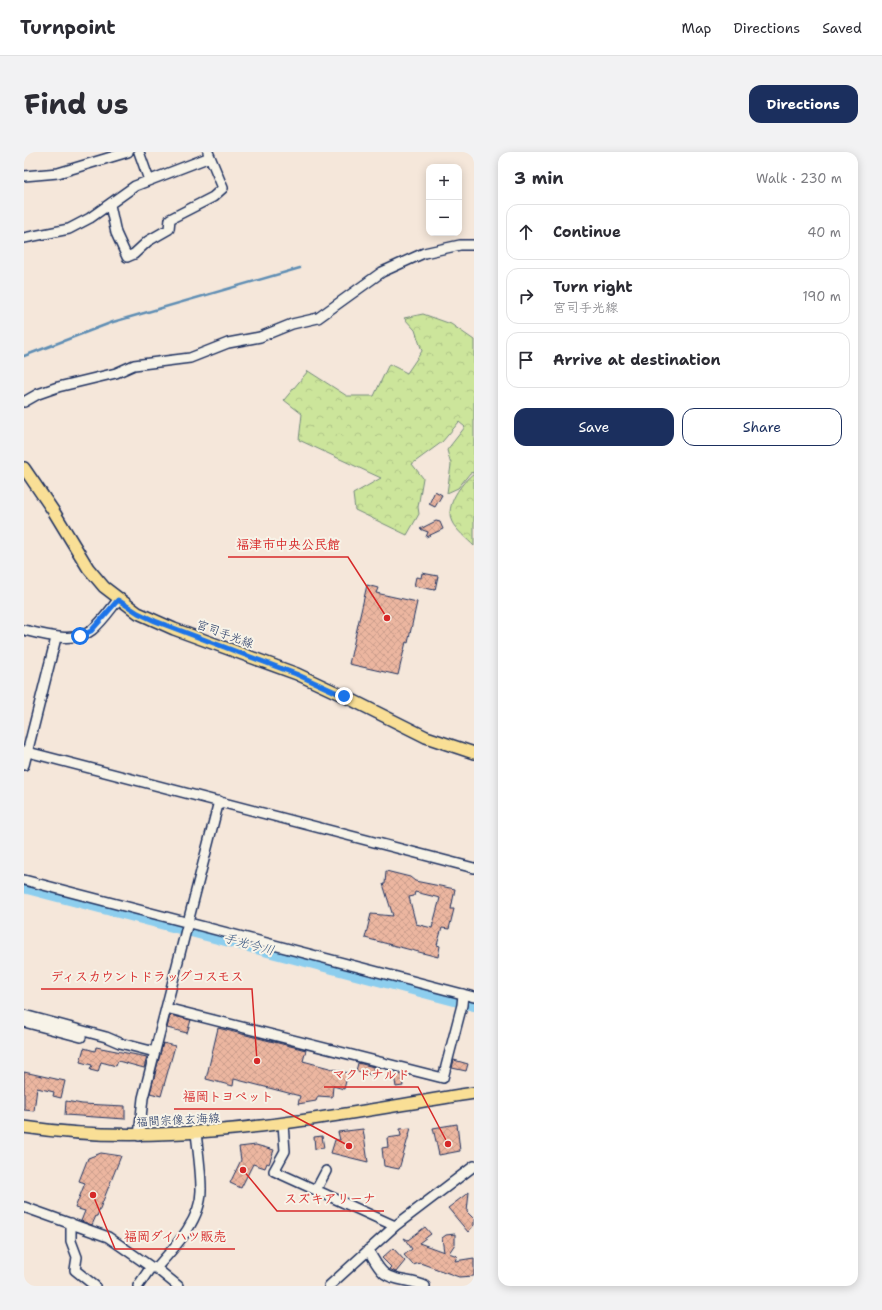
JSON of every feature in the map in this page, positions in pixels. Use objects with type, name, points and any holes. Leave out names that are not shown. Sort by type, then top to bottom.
[{"type":"main road","name":"宮司手光線","points":[[24,468],[54,512],[88,568],[104,587],[118,600],[138,613],[155,621],[296,674],[426,737],[474,753]]},
{"type":"main road","name":"福間宗像玄海線","points":[[24,1127],[66,1132],[139,1136],[196,1133],[284,1124],[474,1092]]},
{"type":"street","points":[[24,176],[58,173],[128,152]]},
{"type":"street","points":[[139,152],[148,180]]},
{"type":"street","points":[[24,238],[70,229],[110,205],[135,186],[209,154],[223,188],[213,197],[170,219],[168,229],[148,242],[134,254],[127,257],[116,233],[110,205]]},
{"type":"street","points":[[24,402],[38,394],[58,387],[116,372],[134,365],[190,358],[228,343],[260,337],[292,324],[318,318],[382,272],[424,254],[449,247],[474,244]]},
{"type":"street","points":[[24,630],[56,638],[80,636],[91,631],[118,600]]},
{"type":"street","points":[[24,764],[26,751],[56,638]]},
{"type":"street","points":[[26,751],[474,868]]},
{"type":"street","points":[[139,1136],[143,1098],[219,801]]},
{"type":"street","points":[[24,880],[187,926],[463,998],[474,997]]},
{"type":"street","points":[[166,1008],[443,1078],[463,998]]},
{"type":"street","points":[[24,1015],[42,1023]]},
{"type":"street","points":[[24,1022],[42,1023],[106,1037],[120,1043],[155,1052]]},
{"type":"street","points":[[284,1124],[285,1151],[274,1171],[395,1226]]},
{"type":"street","points":[[138,1286],[179,1242],[198,1205],[201,1190],[196,1133]]},
{"type":"street","points":[[329,1286],[395,1226],[474,1166]]},
{"type":"street","points":[[316,1190],[326,1171]]},
{"type":"street","points":[[24,1207],[108,1238],[154,1268],[178,1286]]},
{"type":"street","points":[[71,1224],[71,1241],[77,1257],[75,1270],[95,1286]]},
{"type":"street","points":[[368,1250],[383,1273],[388,1276],[410,1280],[425,1286]]},
{"type":"green space","points":[[423,314],[451,324],[474,340],[474,472],[470,473],[458,488],[447,493],[451,465],[447,450],[465,427],[459,422],[442,442],[412,464],[423,478],[418,507],[419,514],[407,535],[355,510],[353,494],[381,478],[299,440],[302,414],[284,400],[308,371],[347,396],[374,396],[389,364],[407,373],[422,351],[415,330],[404,318]]},
{"type":"green space","points":[[474,473],[474,546],[452,522],[450,509],[452,502],[464,482]]},
{"type":"building","points":[[435,491],[442,495],[435,507],[429,504]]},
{"type":"building","points":[[436,521],[440,522],[443,529],[426,537],[428,532],[420,529]]},
{"type":"building","points":[[422,573],[438,576],[435,590],[414,586],[416,577],[421,578]]},
{"type":"building","points":[[367,585],[378,588],[376,593],[417,602],[408,643],[406,642],[398,675],[349,664]]},
{"type":"building","points":[[386,871],[410,877],[415,881],[455,889],[451,909],[454,909],[449,929],[442,928],[437,945],[440,946],[438,957],[365,938],[371,914],[393,916],[383,884],[385,884]],"holes":[[[415,892],[440,898],[432,928],[416,924],[409,897],[414,896]]]},
{"type":"building","points":[[170,1015],[191,1020],[187,1033],[167,1028]]},
{"type":"building","points":[[218,1028],[306,1050],[303,1061],[348,1073],[344,1089],[333,1086],[332,1097],[318,1096],[316,1101],[298,1104],[300,1096],[234,1079],[233,1086],[206,1079]]},
{"type":"building","points":[[163,1043],[175,1046],[161,1096],[150,1093]]},
{"type":"building","points":[[96,1047],[147,1057],[144,1068],[118,1061],[116,1066],[101,1062],[98,1072],[90,1070],[92,1065],[80,1062],[84,1048],[95,1051]]},
{"type":"building","points":[[454,1060],[468,1064],[466,1071],[452,1068]]},
{"type":"building","points":[[358,1063],[374,1067],[372,1075],[356,1071]]},
{"type":"building","points":[[24,1072],[65,1081],[61,1098],[53,1096],[54,1092],[37,1088],[34,1111],[24,1110]]},
{"type":"building","points":[[401,1074],[403,1086],[396,1087],[394,1075]]},
{"type":"building","points":[[66,1101],[82,1104],[125,1106],[125,1119],[65,1115]]},
{"type":"building","points":[[457,1124],[460,1151],[439,1155],[433,1128]]},
{"type":"building","points":[[411,1128],[399,1169],[384,1166],[382,1148],[388,1147],[387,1138],[401,1136],[400,1129]]},
{"type":"building","points":[[363,1129],[368,1162],[331,1153],[335,1140],[340,1140],[338,1132]]},
{"type":"building","points":[[322,1136],[324,1148],[315,1149],[314,1137]]},
{"type":"building","points":[[256,1145],[274,1150],[269,1164],[267,1163],[265,1168],[253,1164],[241,1188],[230,1183],[241,1160],[239,1147]]},
{"type":"building","points":[[101,1153],[121,1156],[92,1225],[81,1221],[85,1211],[75,1208],[85,1183],[79,1181],[88,1158]]},
{"type":"building","points":[[469,1192],[467,1212],[474,1219],[474,1225],[468,1232],[448,1208]]},
{"type":"building","points":[[425,1227],[431,1234],[419,1243],[444,1252],[442,1238],[446,1235],[455,1234],[455,1244],[449,1253],[457,1256],[455,1261],[474,1258],[474,1276],[459,1277],[420,1263],[413,1265],[404,1255],[412,1249],[404,1238],[408,1240]]},
{"type":"building","points":[[393,1248],[405,1261],[396,1272],[389,1269],[391,1267],[382,1258]]},
{"type":"waterway","points":[[24,356],[113,322],[300,268]]},
{"type":"waterway","name":"手光今川","points":[[24,885],[474,1003]]},
{"type":"place","name":"福津市中央公民館","points":[[387,618]]},
{"type":"place","name":"ディスカウントドラッグコスモス","points":[[257,1061]]},
{"type":"place","name":"マクドナルド","points":[[448,1144]]},
{"type":"place","name":"福岡トヨペット","points":[[349,1146]]},
{"type":"place","name":"スズキアリーナ","points":[[243,1170]]},
{"type":"place","name":"福岡ダイハツ販売","points":[[93,1195]]},
{"type":"route","points":[[80,636],[91,631],[118,600],[138,613],[155,621],[296,674],[344,696]]}]
